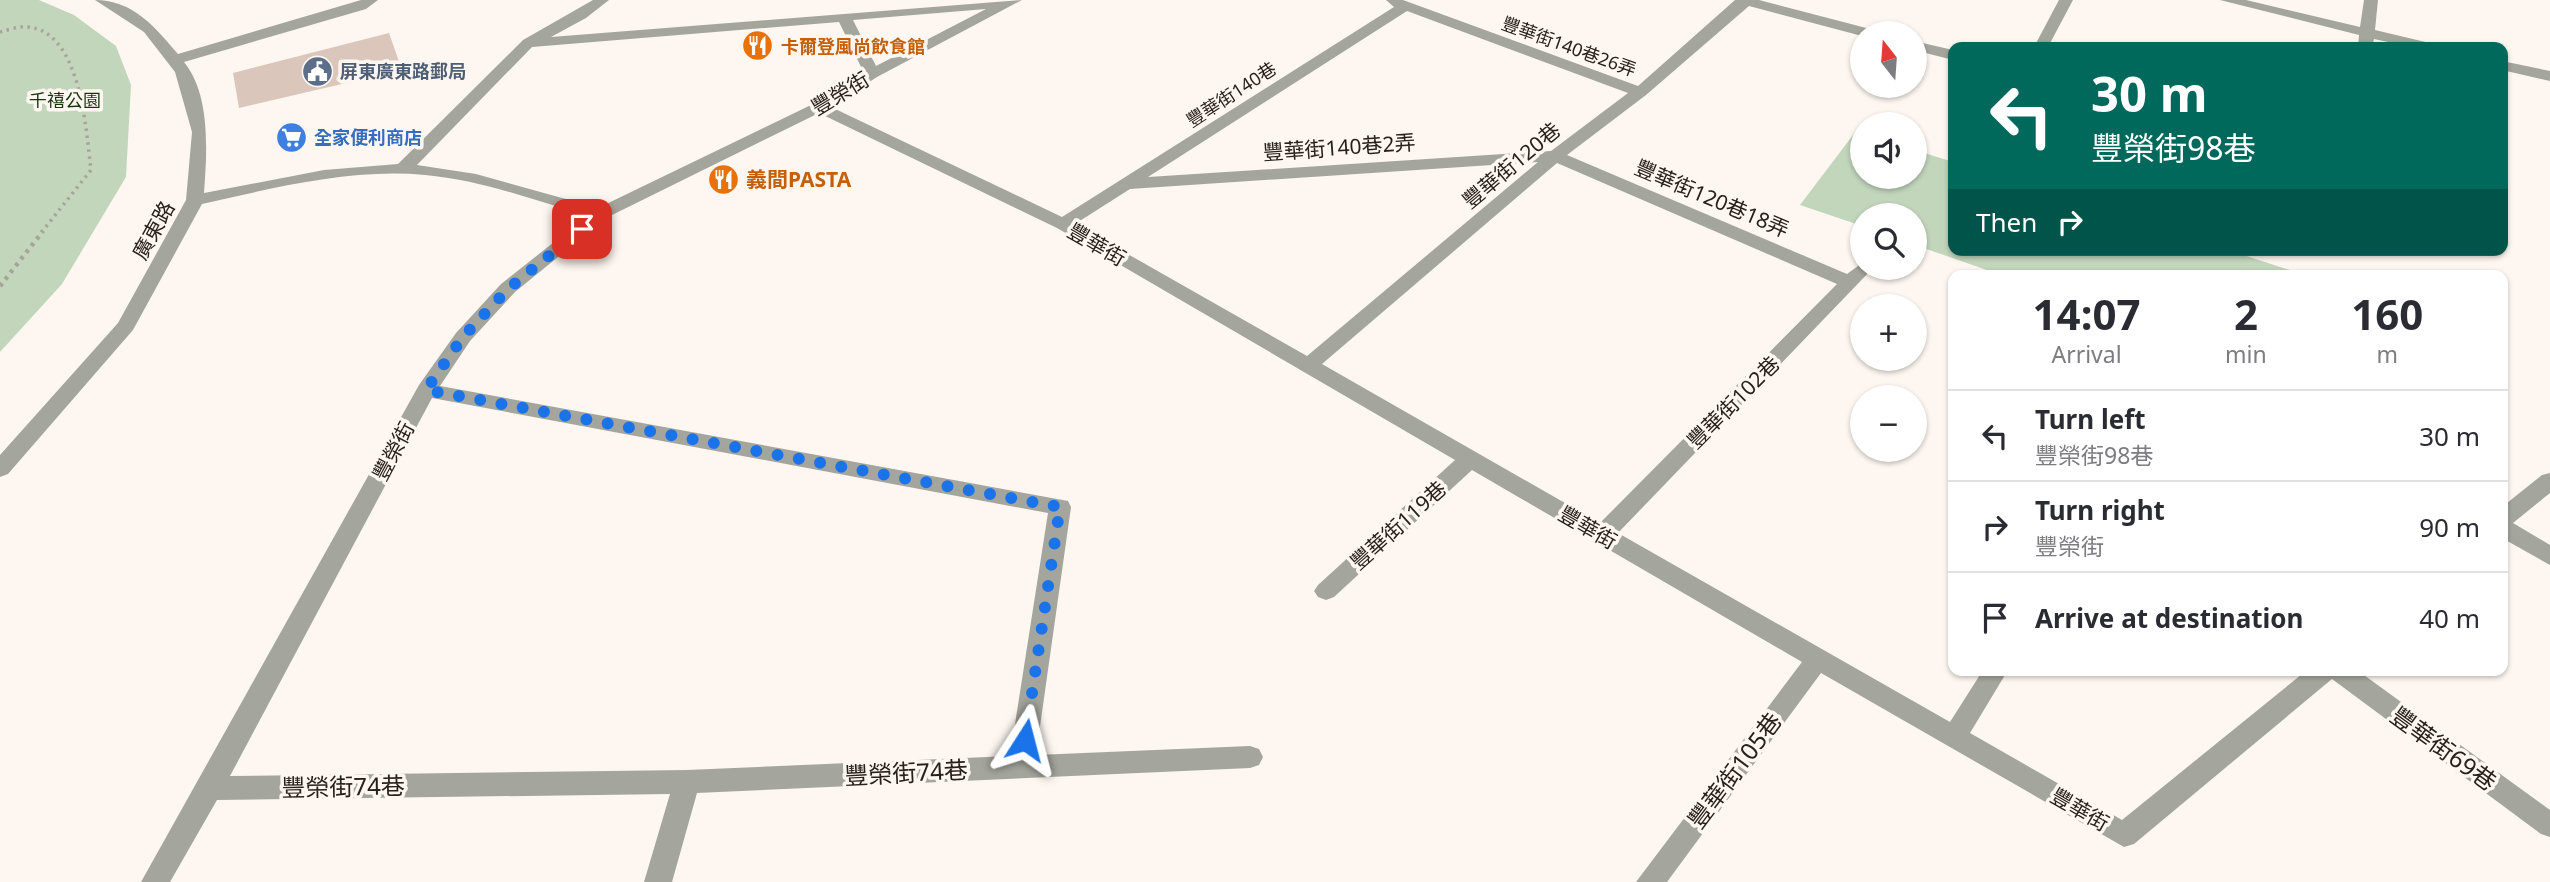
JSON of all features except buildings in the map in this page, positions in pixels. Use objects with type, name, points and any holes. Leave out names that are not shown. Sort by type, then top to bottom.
[{"type":"street","name":"廣東路","points":[[0,469],[126,326],[195,200],[200,132],[183,71],[149,29],[124,10],[102,0]]},
{"type":"street","points":[[175,60],[361,6],[371,0]]},
{"type":"street","points":[[403,169],[528,43],[581,15],[602,0]]},
{"type":"street","points":[[1389,0],[1405,6]]},
{"type":"street","points":[[1745,0],[1850,28]]},
{"type":"street","name":"豐華街120巷","points":[[1308,366],[1555,156],[1640,92],[1745,0]]},
{"type":"street","points":[[2044,42],[2066,0]]},
{"type":"street","points":[[2227,0],[2366,40],[2384,42]]},
{"type":"street","points":[[2366,40],[2371,0]]},
{"type":"street","points":[[528,43],[1011,2]]},
{"type":"street","name":"豐榮街","points":[[155,882],[210,788],[426,390],[463,337],[508,289],[600,214],[819,107],[872,74],[1011,2]]},
{"type":"street","name":"豐華街140巷26弄","points":[[1405,6],[1640,92]]},
{"type":"street","name":"豐華街140巷","points":[[1063,225],[1405,6]]},
{"type":"street","points":[[845,18],[872,74]]},
{"type":"street","points":[[1927,48],[1948,54]]},
{"type":"street","points":[[2508,66],[2550,76]]},
{"type":"street","name":"豐華街","points":[[819,107],[1063,225],[2124,835],[2318,676]]},
{"type":"street","name":"豐華街140巷2弄","points":[[1126,184],[1555,156]]},
{"type":"street","name":"豐華街120巷18弄","points":[[1555,156],[1850,272]]},
{"type":"street","points":[[195,200],[266,185],[403,169],[489,182],[600,214]]},
{"type":"street","name":"豐華街102巷","points":[[1602,535],[1853,280]]},
{"type":"street","points":[[426,390],[1060,507],[1021,766]]},
{"type":"street","name":"豐華街119巷","points":[[1326,591],[1470,459]]},
{"type":"street","points":[[2508,515],[2550,481]]},
{"type":"street","points":[[2508,531],[2550,556]]},
{"type":"street","name":"豐華街105巷","points":[[1650,882],[1818,659]]},
{"type":"street","points":[[1954,737],[1992,676]]},
{"type":"street","name":"豐華街69巷","points":[[2346,676],[2550,825]]},
{"type":"street","name":"豐榮街74巷","points":[[210,788],[687,782],[1250,757]]},
{"type":"street","points":[[658,882],[687,782]]},
{"type":"path","points":[[0,32],[14,26],[36,26],[61,44],[77,74],[92,170],[0,286]]},
{"type":"green space","name":"千禧公園","points":[[0,0],[39,0],[74,15],[116,46],[131,85],[126,177],[62,284],[0,352]]},
{"type":"green space","points":[[1850,139],[1850,189],[1927,189],[1927,154],[1948,160],[1948,256],[2246,256],[2290,270],[1987,270],[1927,249],[1927,203],[1850,203],[1850,222],[1800,205]]},
{"type":"place","name":"卡爾登風尚飲食館","points":[[758,46]]},
{"type":"place","name":"屏東廣東路郵局","points":[[317,71]]},
{"type":"place","name":"全家便利商店","points":[[291,137]]},
{"type":"place","name":"義間PASTA","points":[[723,179]]},
{"type":"route","points":[[582,229],[508,289],[463,337],[426,390],[1060,507],[1025,740]]}]
